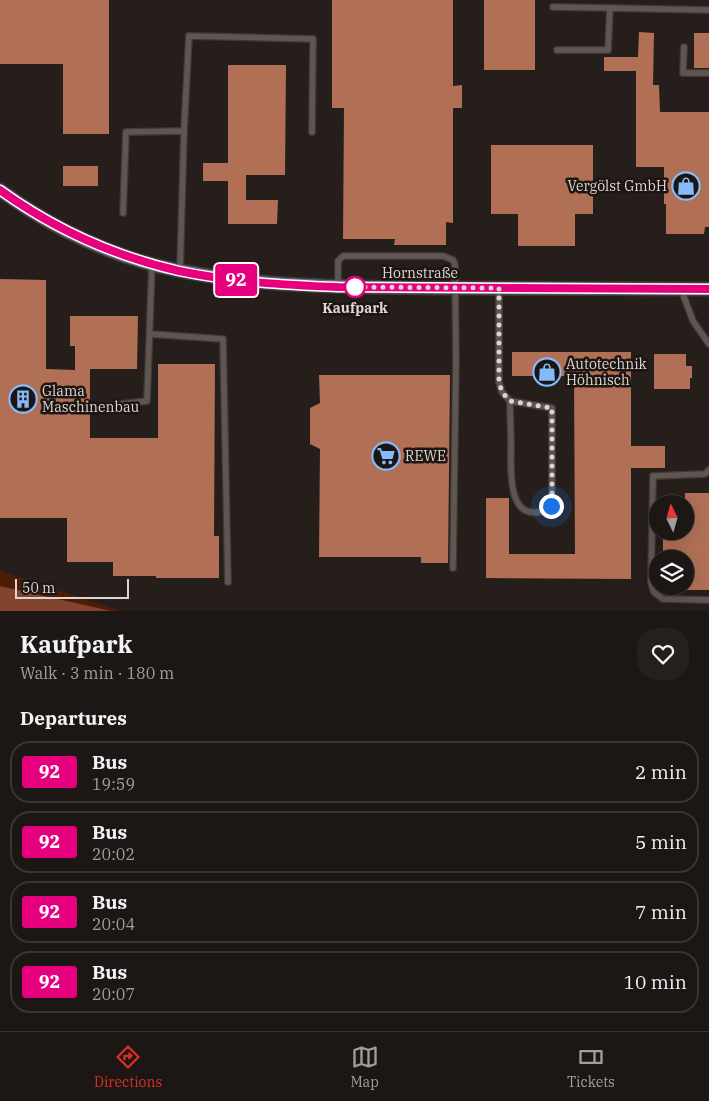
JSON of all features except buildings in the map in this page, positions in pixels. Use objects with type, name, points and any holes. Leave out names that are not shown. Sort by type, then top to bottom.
[{"type":"street","name":"Hornstraße","points":[[0,190],[49,222],[82,239],[124,256],[180,271],[222,278],[272,284],[338,287],[709,289]]},
{"type":"lane","points":[[553,7],[709,10]]},
{"type":"lane","points":[[557,50],[608,50],[610,8]]},
{"type":"lane","points":[[180,271],[184,131],[190,36],[313,39],[312,132]]},
{"type":"lane","points":[[684,47],[683,73],[709,74]]},
{"type":"lane","points":[[123,213],[126,132],[184,131]]},
{"type":"lane","points":[[338,287],[338,261],[343,256],[443,256],[453,260],[456,288],[453,568]]},
{"type":"lane","points":[[105,406],[147,401],[152,264]]},
{"type":"lane","points":[[499,288],[499,382],[502,392],[510,401],[552,408],[552,500],[551,506],[543,511],[533,513],[526,511],[518,503],[512,484],[510,401]]},
{"type":"lane","points":[[681,289],[693,321],[709,344]]},
{"type":"lane","points":[[150,334],[223,339],[228,582]]},
{"type":"lane","points":[[709,470],[705,474],[653,476],[651,583],[654,592],[663,599],[709,600]]},
{"type":"shaded area","points":[[0,571],[121,611],[0,611]]},
{"type":"shaded area","points":[[0,586],[111,611],[0,611]]},
{"type":"bus line","name":"92","points":[[0,190],[16,202],[90,243],[152,264],[222,278],[338,287],[709,289]]},
{"type":"place","name":"Vergölst GmbH","points":[[686,186]]},
{"type":"place","name":"Kaufpark","points":[[355,287]]},
{"type":"place","name":"Autotechnik Höhnisch","points":[[547,372]]},
{"type":"place","name":"Glama Maschinenbau","points":[[23,399]]},
{"type":"place","name":"REWE","points":[[386,456]]},
{"type":"route","points":[[355,287],[351,287],[499,288],[499,382],[502,392],[510,401],[552,408],[551,506]]}]
